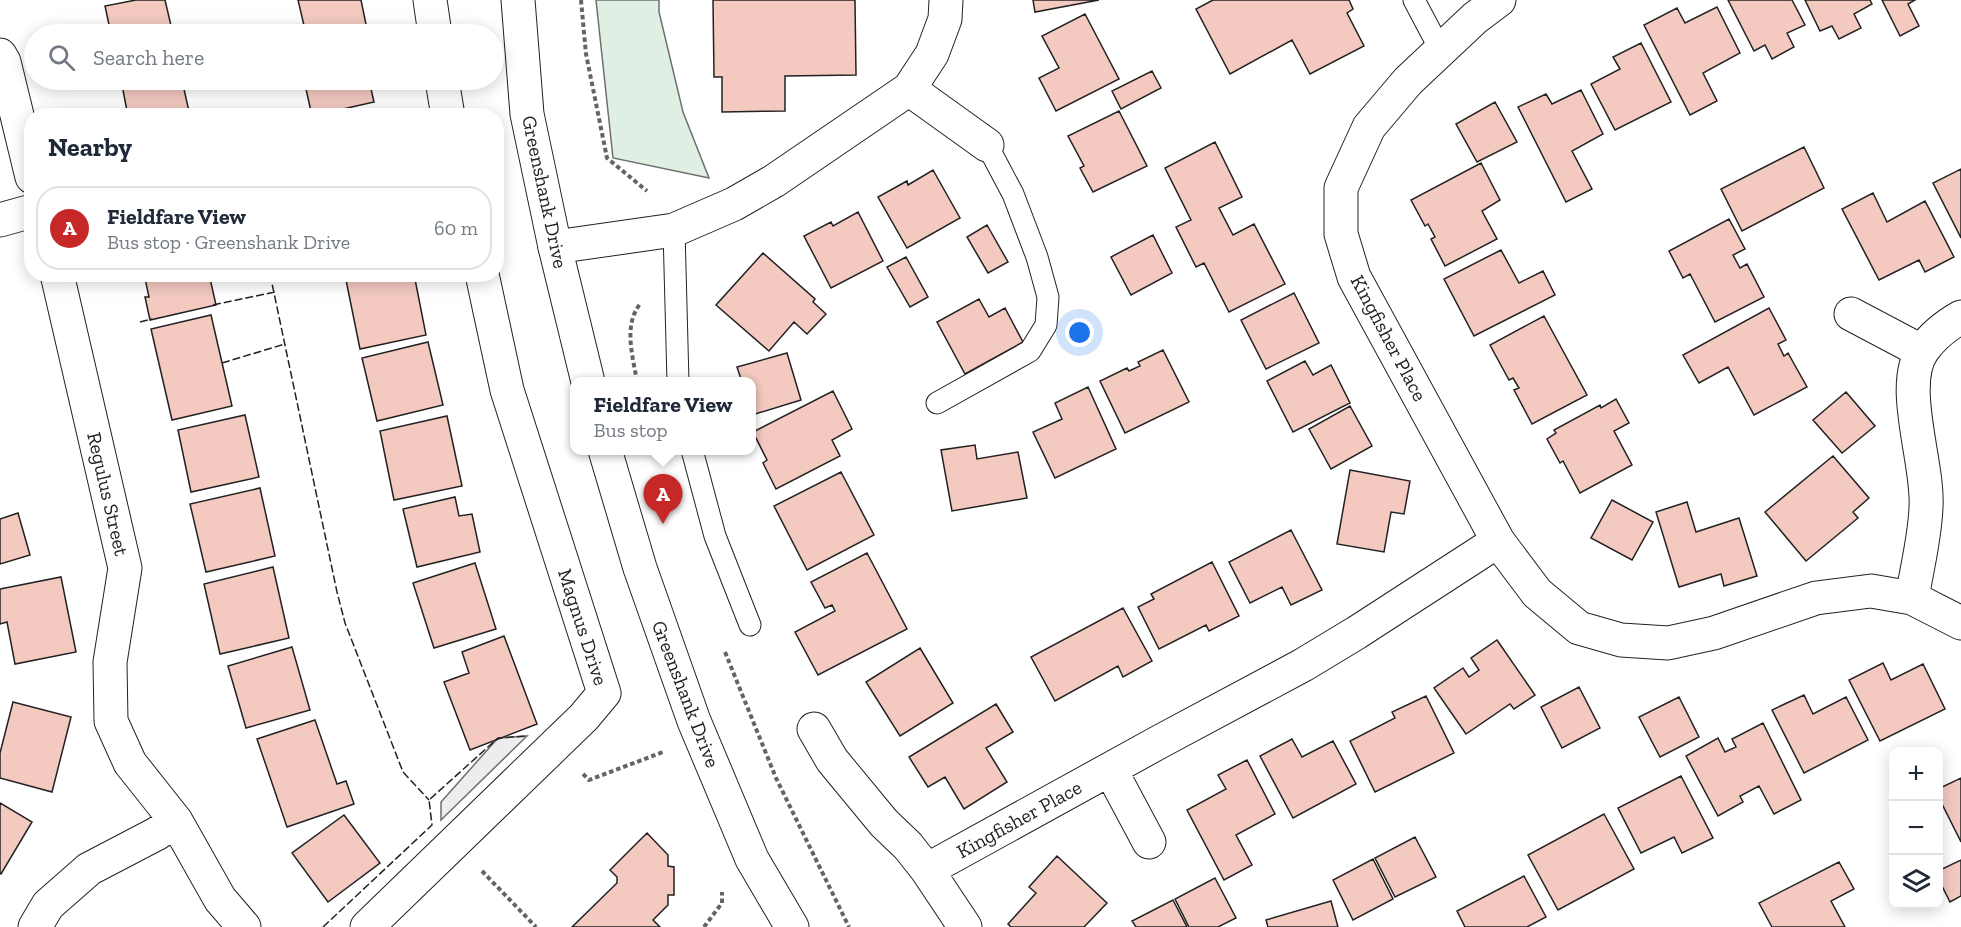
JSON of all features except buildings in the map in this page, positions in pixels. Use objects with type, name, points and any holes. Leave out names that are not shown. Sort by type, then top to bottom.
[{"type":"street","points":[[430,0],[434,24]]},
{"type":"street","name":"Greenshank Drive","points":[[518,0],[527,114],[555,247],[587,377]]},
{"type":"street","points":[[555,247],[674,230],[734,204],[774,182],[909,89],[932,54],[945,20],[946,0]]},
{"type":"street","name":"Kingfisher Place","points":[[1498,0],[1475,18],[1408,81],[1369,127],[1341,188],[1341,234],[1354,277],[1498,541],[1537,593],[1579,628],[1621,640],[1668,643],[1714,633],[1816,598],[1871,591],[1912,598],[1961,623]]},
{"type":"street","points":[[0,55],[4,62],[24,144]]},
{"type":"street","points":[[909,89],[987,145]]},
{"type":"street","points":[[444,90],[447,108]]},
{"type":"street","points":[[0,220],[24,214]]},
{"type":"street","name":"Regulus Street","points":[[59,282],[125,568],[110,662],[111,721],[130,763],[176,821],[220,899],[244,927]]},
{"type":"street","name":"Magnus Drive","points":[[367,927],[555,746],[604,693],[507,390],[484,282]]},
{"type":"street","points":[[1851,314],[1921,351]]},
{"type":"street","points":[[1912,598],[1926,507],[1925,470],[1912,397],[1914,368],[1921,351],[1931,339],[1961,318]]},
{"type":"street","name":"Greenshank Drive","points":[[606,455],[640,568],[694,721],[752,859],[786,925]]},
{"type":"street","name":"Kingfisher Place","points":[[927,870],[1303,665],[1498,541]]},
{"type":"street","points":[[814,729],[832,760],[927,870],[965,927]]},
{"type":"street","points":[[1110,769],[1149,842]]},
{"type":"street","points":[[35,927],[48,906],[89,869],[176,821]]},
{"type":"lane","points":[[1414,0],[1441,51]]},
{"type":"lane","points":[[938,403],[1030,351],[1046,325],[1047,297],[1037,257],[1013,194],[987,145]]},
{"type":"lane","points":[[674,230],[678,377]]},
{"type":"lane","points":[[693,455],[715,536],[750,625]]},
{"type":"path","points":[[721,642],[776,778],[849,927]]},
{"type":"path","points":[[555,746],[590,780],[664,752]]},
{"type":"path","points":[[454,843],[536,927]]},
{"type":"green space","points":[[596,0],[659,0],[659,12],[683,112],[709,178],[613,158]]},
{"type":"shaded area","points":[[527,736],[441,820],[441,802],[498,738]]},
{"type":"fence","points":[[272,282],[345,623],[403,772],[429,800]]},
{"type":"fence","points":[[213,305],[275,292]]},
{"type":"fence","points":[[140,322],[152,319]]},
{"type":"fence","points":[[222,363],[285,344]]},
{"type":"fence","points":[[323,927],[432,825],[429,800],[498,738],[527,736]]},
{"type":"place","name":"Fieldfare View","points":[[663,524]]}]
